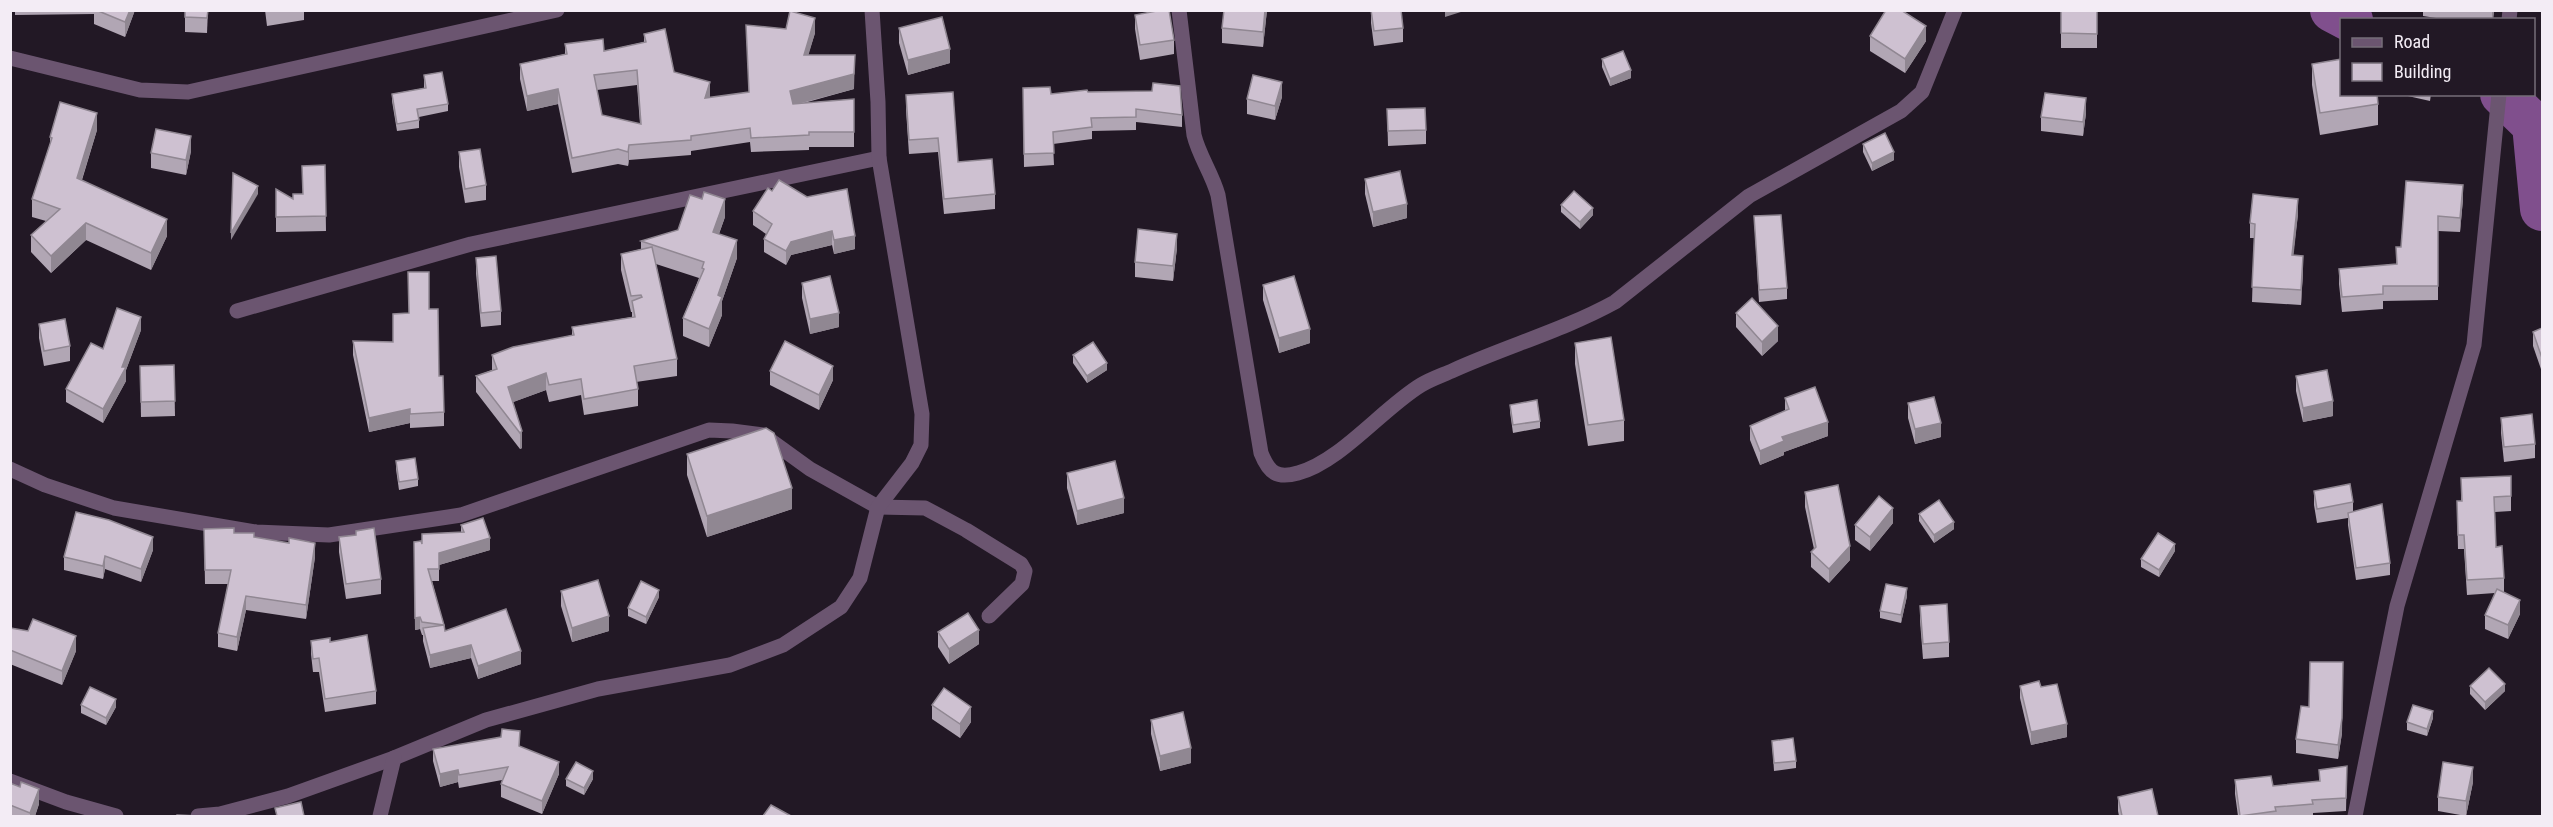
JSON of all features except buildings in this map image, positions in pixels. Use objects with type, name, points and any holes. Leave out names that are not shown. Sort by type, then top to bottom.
[{"type":"street","points":[[10,58],[140,90],[188,92],[557,10]]},
{"type":"street","points":[[198,816],[220,814],[288,796],[394,758],[486,720],[598,689],[730,665],[783,645],[841,608],[860,578],[878,507],[912,463],[921,445],[922,414],[879,158],[872,10]]},
{"type":"street","points":[[1179,10],[1194,135],[1197,149],[1213,177],[1218,195],[1261,453],[1266,467],[1274,475],[1285,476],[1318,465],[1420,386],[1519,342],[1590,316],[1615,302],[1749,196],[1900,111],[1922,92],[1955,10]]},
{"type":"street","points":[[2355,816],[2397,606],[2474,345],[2499,96]]},
{"type":"street","points":[[237,311],[471,244],[879,158]]},
{"type":"street","points":[[10,468],[45,485],[114,508],[256,532],[329,536],[461,515],[709,430],[732,430],[763,435],[810,469],[878,507],[924,508],[966,530],[1021,564],[1026,571],[1022,584],[989,616]]},
{"type":"street","points":[[380,816],[394,758]]},
{"type":"street","points":[[10,781],[66,802],[116,816]]},
{"type":"waterway","points":[[2332,10],[2347,18]]},
{"type":"waterway","points":[[2504,96],[2534,125],[2542,209]]}]
